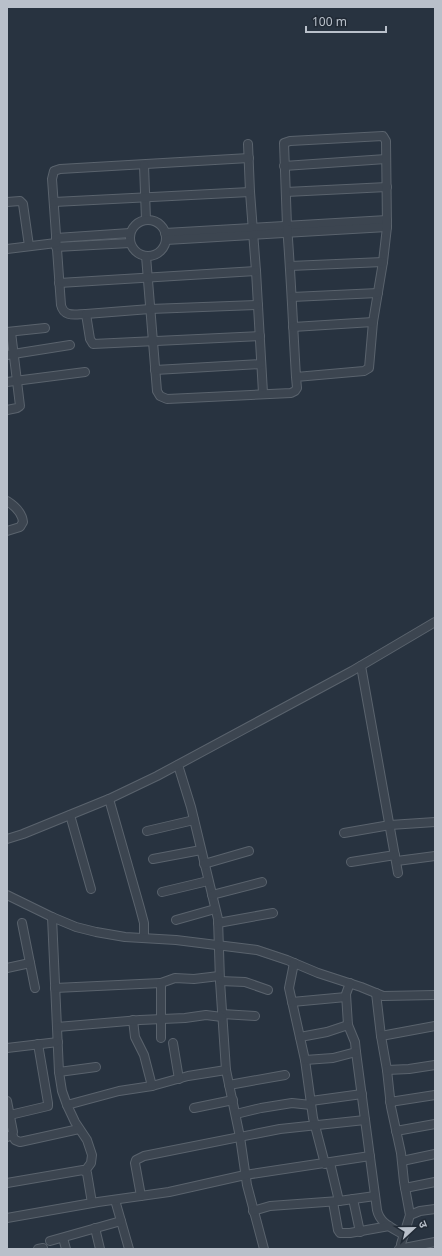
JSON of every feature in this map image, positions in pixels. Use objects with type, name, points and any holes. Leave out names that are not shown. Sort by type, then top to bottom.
[{"type":"street","points":[[146,256],[157,391],[162,398],[291,393],[297,388],[296,377],[293,327],[283,146],[288,141],[380,135],[384,138],[387,187],[387,224],[370,364],[368,370],[296,377]]},
{"type":"street","points":[[248,144],[263,393]]},
{"type":"street","points":[[249,158],[56,170],[52,174],[56,243],[60,305],[63,312],[67,314],[258,305]]},
{"type":"street","points":[[284,166],[386,160]]},
{"type":"street","points":[[144,165],[146,220]]},
{"type":"street","points":[[286,192],[387,187]]},
{"type":"street","points":[[54,202],[250,192]]},
{"type":"street","points":[[7,202],[20,201],[23,204],[29,246]]},
{"type":"street","points":[[146,220],[156,222],[162,227],[165,236],[163,247],[159,252],[146,256],[136,252],[130,243],[130,234],[136,224],[146,220]]},
{"type":"street","points":[[165,236],[387,224]]},
{"type":"street","points":[[7,249],[130,234]]},
{"type":"street","points":[[56,243],[130,243]]},
{"type":"street","points":[[290,266],[383,262]]},
{"type":"street","points":[[59,283],[256,271]]},
{"type":"street","points":[[292,297],[378,293]]},
{"type":"street","points":[[86,314],[90,339],[93,344],[260,336]]},
{"type":"street","points":[[293,327],[374,322]]},
{"type":"street","points":[[7,410],[20,406],[17,380],[11,354],[9,332],[45,328]]},
{"type":"street","points":[[11,354],[70,345]]},
{"type":"street","points":[[155,370],[261,364]]},
{"type":"street","points":[[7,382],[85,372]]},
{"type":"street","points":[[7,501],[20,511],[23,517],[23,522],[20,527],[7,531]]},
{"type":"street","points":[[7,839],[109,799],[178,765],[361,666],[435,622]]},
{"type":"street","points":[[361,666],[398,873]]},
{"type":"street","points":[[178,765],[194,820],[218,922],[219,978],[226,1070],[236,1114],[245,1175],[253,1211],[264,1249]]},
{"type":"street","points":[[109,799],[144,923],[144,937]]},
{"type":"street","points":[[70,815],[92,890]]},
{"type":"street","points":[[147,831],[194,820]]},
{"type":"street","points":[[344,833],[390,825],[435,822]]},
{"type":"street","points":[[154,859],[201,850]]},
{"type":"street","points":[[204,864],[249,852]]},
{"type":"street","points":[[351,862],[435,856]]},
{"type":"street","points":[[162,892],[208,881]]},
{"type":"street","points":[[212,895],[262,882]]},
{"type":"street","points":[[7,895],[76,927],[96,932],[125,937],[144,937],[219,944],[257,950],[382,996],[435,995]]},
{"type":"street","points":[[176,920],[215,909]]},
{"type":"street","points":[[218,922],[273,913]]},
{"type":"street","points":[[7,1183],[85,1170],[91,1163],[92,1155],[87,1140],[79,1129],[62,1091],[59,1072],[52,917]]},
{"type":"street","points":[[22,923],[35,988]]},
{"type":"street","points":[[7,968],[30,963]]},
{"type":"street","points":[[294,963],[289,988],[305,1060],[315,1125],[328,1164],[336,1202],[338,1230],[340,1233],[344,1234],[389,1226]]},
{"type":"street","points":[[55,988],[161,983],[175,978],[219,978],[245,982],[268,990]]},
{"type":"street","points":[[161,983],[161,1038]]},
{"type":"street","points":[[350,983],[346,994],[348,1025],[356,1052],[364,1120],[379,1217],[382,1221],[404,1235]]},
{"type":"street","points":[[376,993],[390,1102],[402,1161],[410,1215],[401,1244],[401,1249],[435,1242]]},
{"type":"street","points":[[292,1002],[346,997]]},
{"type":"street","points":[[57,1027],[134,1020],[185,1018],[206,1015],[255,1016]]},
{"type":"street","points":[[134,1020],[135,1037],[144,1055],[152,1086]]},
{"type":"street","points":[[300,1037],[327,1032],[348,1025]]},
{"type":"street","points":[[381,1036],[435,1026]]},
{"type":"street","points":[[7,1048],[58,1042]]},
{"type":"street","points":[[173,1043],[179,1079]]},
{"type":"street","points":[[10,1115],[48,1106],[38,1044]]},
{"type":"street","points":[[305,1060],[333,1058],[356,1052]]},
{"type":"street","points":[[387,1070],[409,1069],[435,1065]]},
{"type":"street","points":[[59,1072],[96,1067]]},
{"type":"street","points":[[67,1105],[118,1091],[152,1086],[226,1070]]},
{"type":"street","points":[[229,1085],[286,1075]]},
{"type":"street","points":[[236,1114],[292,1103],[311,1103],[362,1094]]},
{"type":"street","points":[[390,1102],[435,1095]]},
{"type":"street","points":[[194,1108],[233,1100]]},
{"type":"street","points":[[7,1102],[10,1115],[10,1136],[17,1141],[20,1142],[79,1129]]},
{"type":"street","points":[[141,1196],[135,1163],[139,1158],[182,1147],[280,1129],[364,1120]]},
{"type":"street","points":[[396,1131],[435,1124]]},
{"type":"street","points":[[402,1161],[435,1154]]},
{"type":"street","points":[[7,1218],[92,1203],[168,1192],[245,1175],[328,1164],[370,1156]]},
{"type":"street","points":[[85,1170],[92,1203]]},
{"type":"street","points":[[405,1188],[435,1182]]},
{"type":"street","points":[[253,1211],[270,1206],[336,1202],[375,1196]]},
{"type":"street","points":[[353,1199],[360,1232]]},
{"type":"street","points":[[115,1200],[129,1249]]},
{"type":"street","points":[[410,1215],[420,1211],[435,1209]]},
{"type":"street","points":[[50,1241],[121,1221]]},
{"type":"street","points":[[95,1228],[100,1249]]},
{"type":"street","points":[[63,1238],[66,1249]]}]
